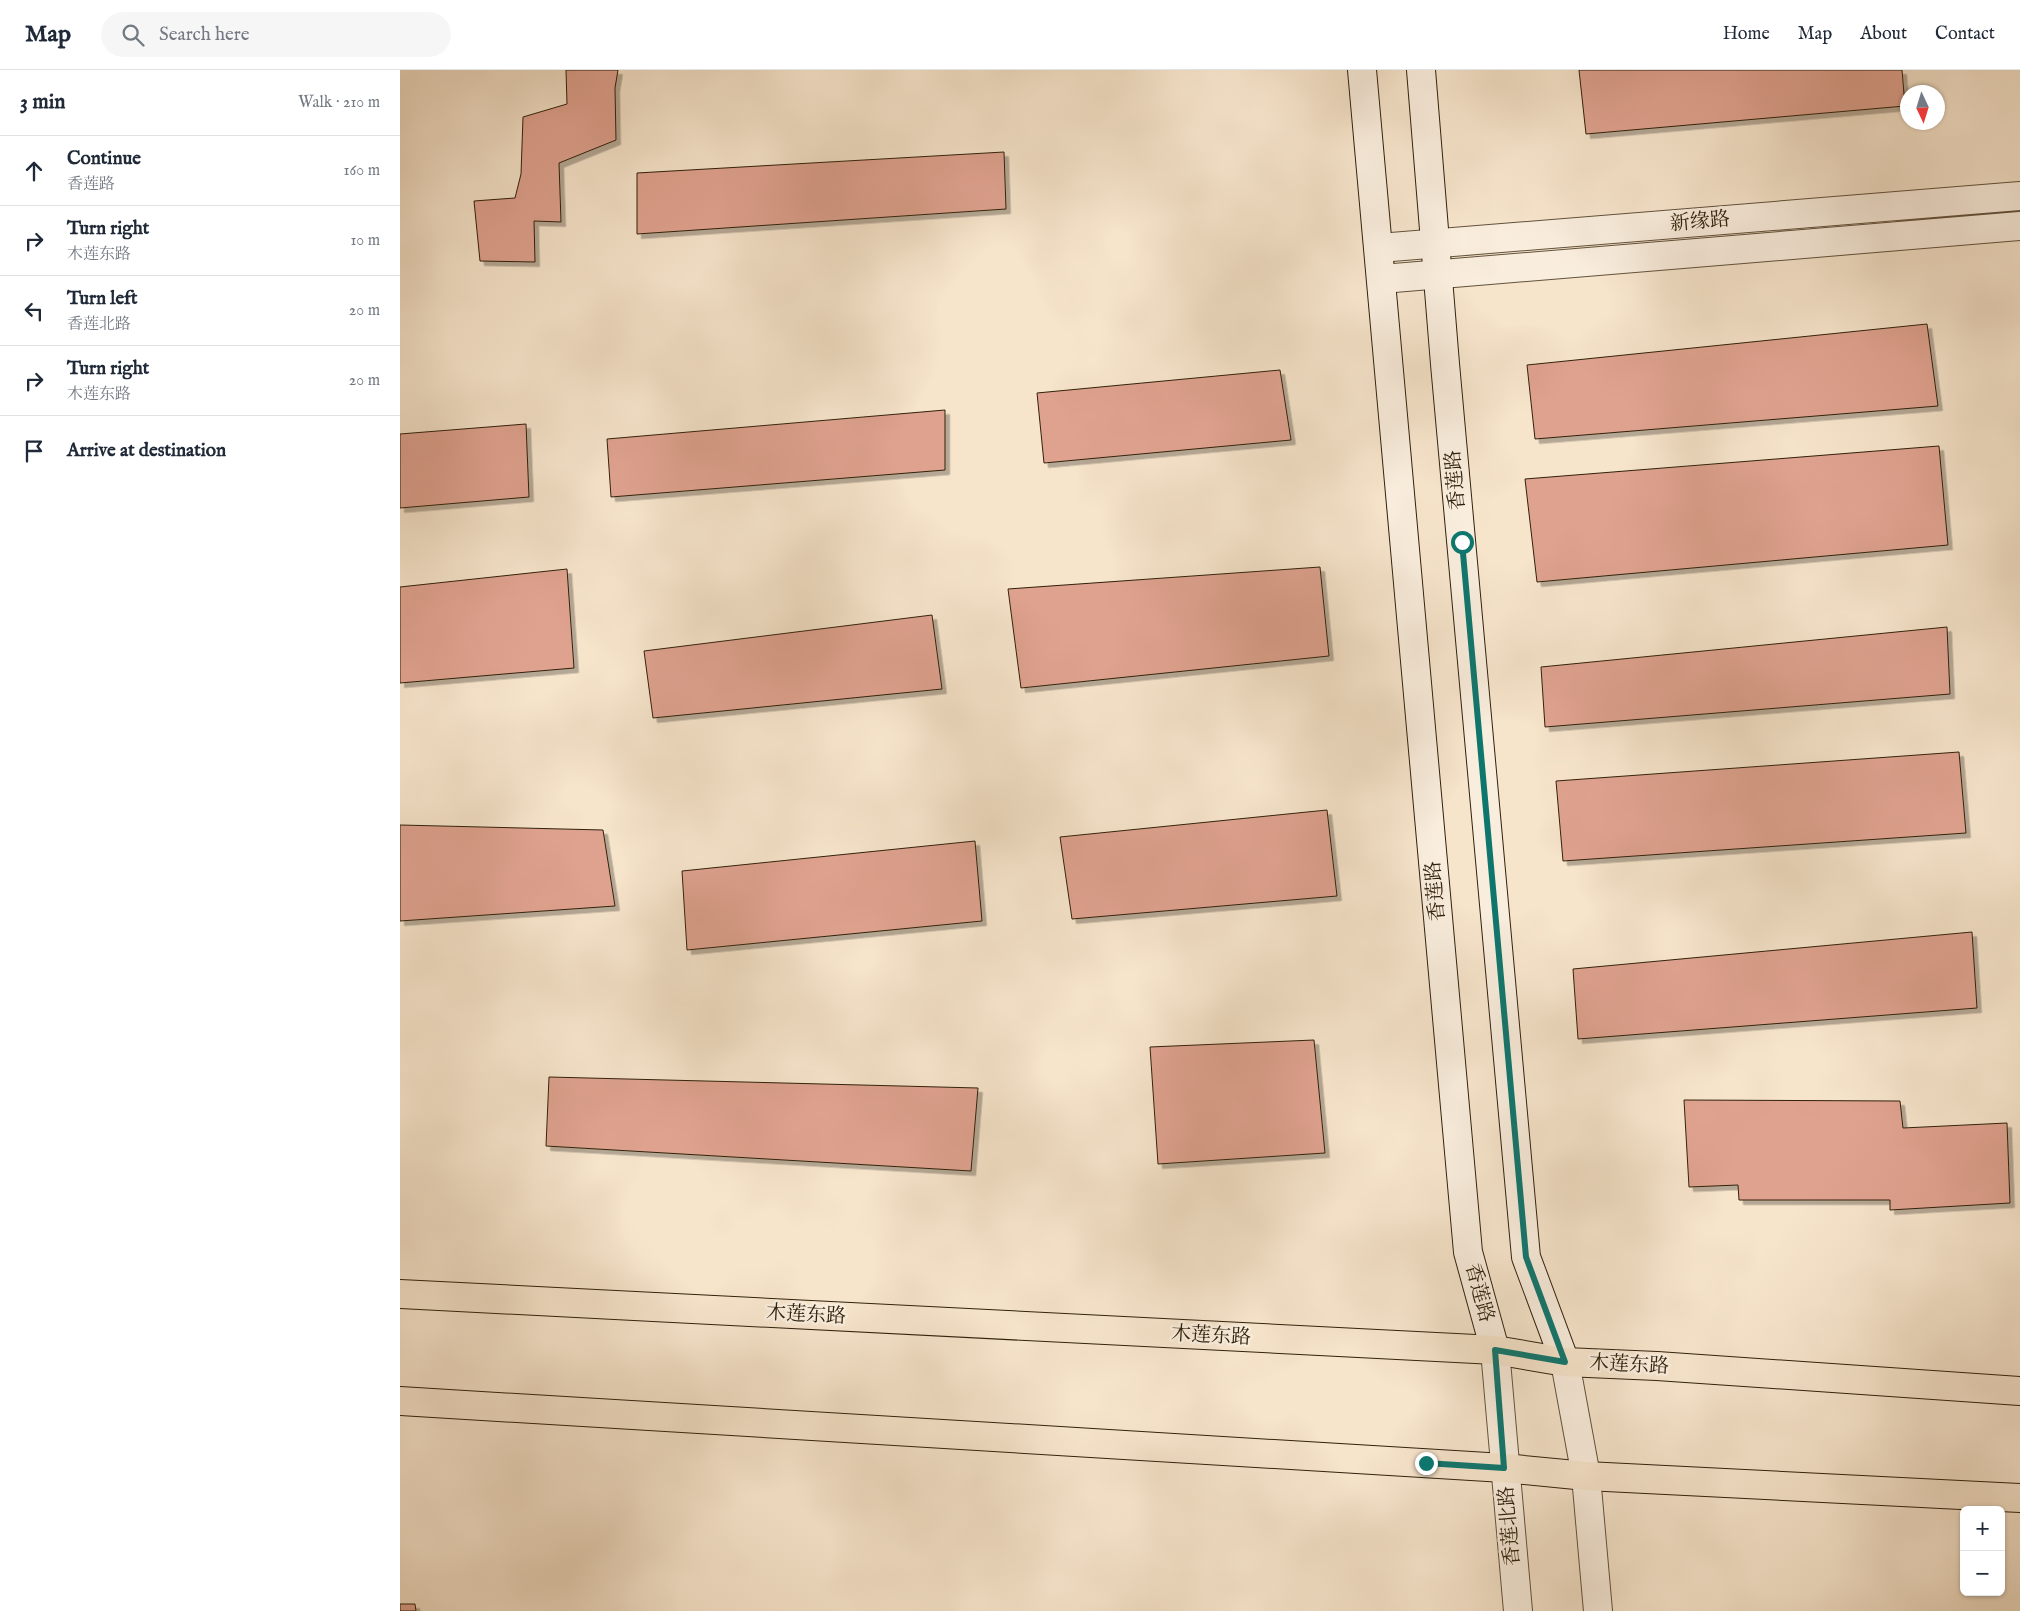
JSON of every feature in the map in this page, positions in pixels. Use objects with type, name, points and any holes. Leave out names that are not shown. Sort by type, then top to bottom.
[{"type":"main road","name":"香莲路","points":[[1362,70],[1468,1252],[1495,1350]]},
{"type":"main road","name":"香莲路","points":[[1421,70],[1526,1257],[1565,1362]]},
{"type":"main road","name":"新缘路","points":[[1379,248],[2020,196]]},
{"type":"main road","name":"新缘路","points":[[1382,279],[2020,226]]},
{"type":"main road","name":"木莲东路","points":[[400,1294],[1495,1350],[1565,1362],[1657,1366],[2020,1391]]},
{"type":"main road","name":"香莲北路","points":[[1495,1350],[1518,1611]]},
{"type":"main road","points":[[1565,1362],[1586,1476],[1598,1611]]},
{"type":"main road","points":[[400,1401],[1504,1468],[1586,1476],[2020,1498]]},
{"type":"building","points":[[566,70],[618,70],[615,88],[616,140],[559,163],[561,222],[534,221],[535,262],[480,261],[474,201],[515,198],[521,174],[523,117],[567,104]]},
{"type":"building","points":[[1579,70],[1902,70],[1903,85],[1900,85],[1900,106],[1586,134]]},
{"type":"building","points":[[1004,152],[1006,209],[637,234],[637,173]]},
{"type":"building","points":[[1927,324],[1938,406],[1535,439],[1527,365]]},
{"type":"building","points":[[1280,370],[1291,440],[1044,463],[1037,393]]},
{"type":"building","points":[[945,410],[945,470],[611,497],[607,439]]},
{"type":"building","points":[[526,424],[529,497],[400,508],[400,434]]},
{"type":"building","points":[[1939,446],[1948,545],[1537,582],[1525,479]]},
{"type":"building","points":[[1320,567],[1329,656],[1021,688],[1008,589]]},
{"type":"building","points":[[567,569],[574,668],[400,683],[400,587]]},
{"type":"building","points":[[932,615],[942,689],[653,718],[644,651]]},
{"type":"building","points":[[1947,627],[1950,694],[1545,727],[1541,667]]},
{"type":"building","points":[[1959,752],[1966,833],[1563,861],[1556,781]]},
{"type":"building","points":[[1327,810],[1337,896],[1072,919],[1060,837]]},
{"type":"building","points":[[400,825],[603,830],[615,906],[400,921]]},
{"type":"building","points":[[975,841],[982,921],[687,950],[682,871]]},
{"type":"building","points":[[1972,932],[1977,1008],[1578,1039],[1573,969]]},
{"type":"building","points":[[1314,1040],[1325,1153],[1158,1164],[1150,1047]]},
{"type":"building","points":[[549,1077],[978,1088],[971,1171],[546,1146]]},
{"type":"building","points":[[1684,1100],[1900,1101],[1903,1128],[2007,1123],[2010,1203],[1890,1210],[1890,1200],[1739,1200],[1738,1185],[1689,1187]]},
{"type":"building","points":[[400,1604],[415,1604],[416,1611],[400,1611]]},
{"type":"route","points":[[1426,1463],[1504,1468],[1495,1350],[1565,1362],[1526,1257],[1462,542]]}]
